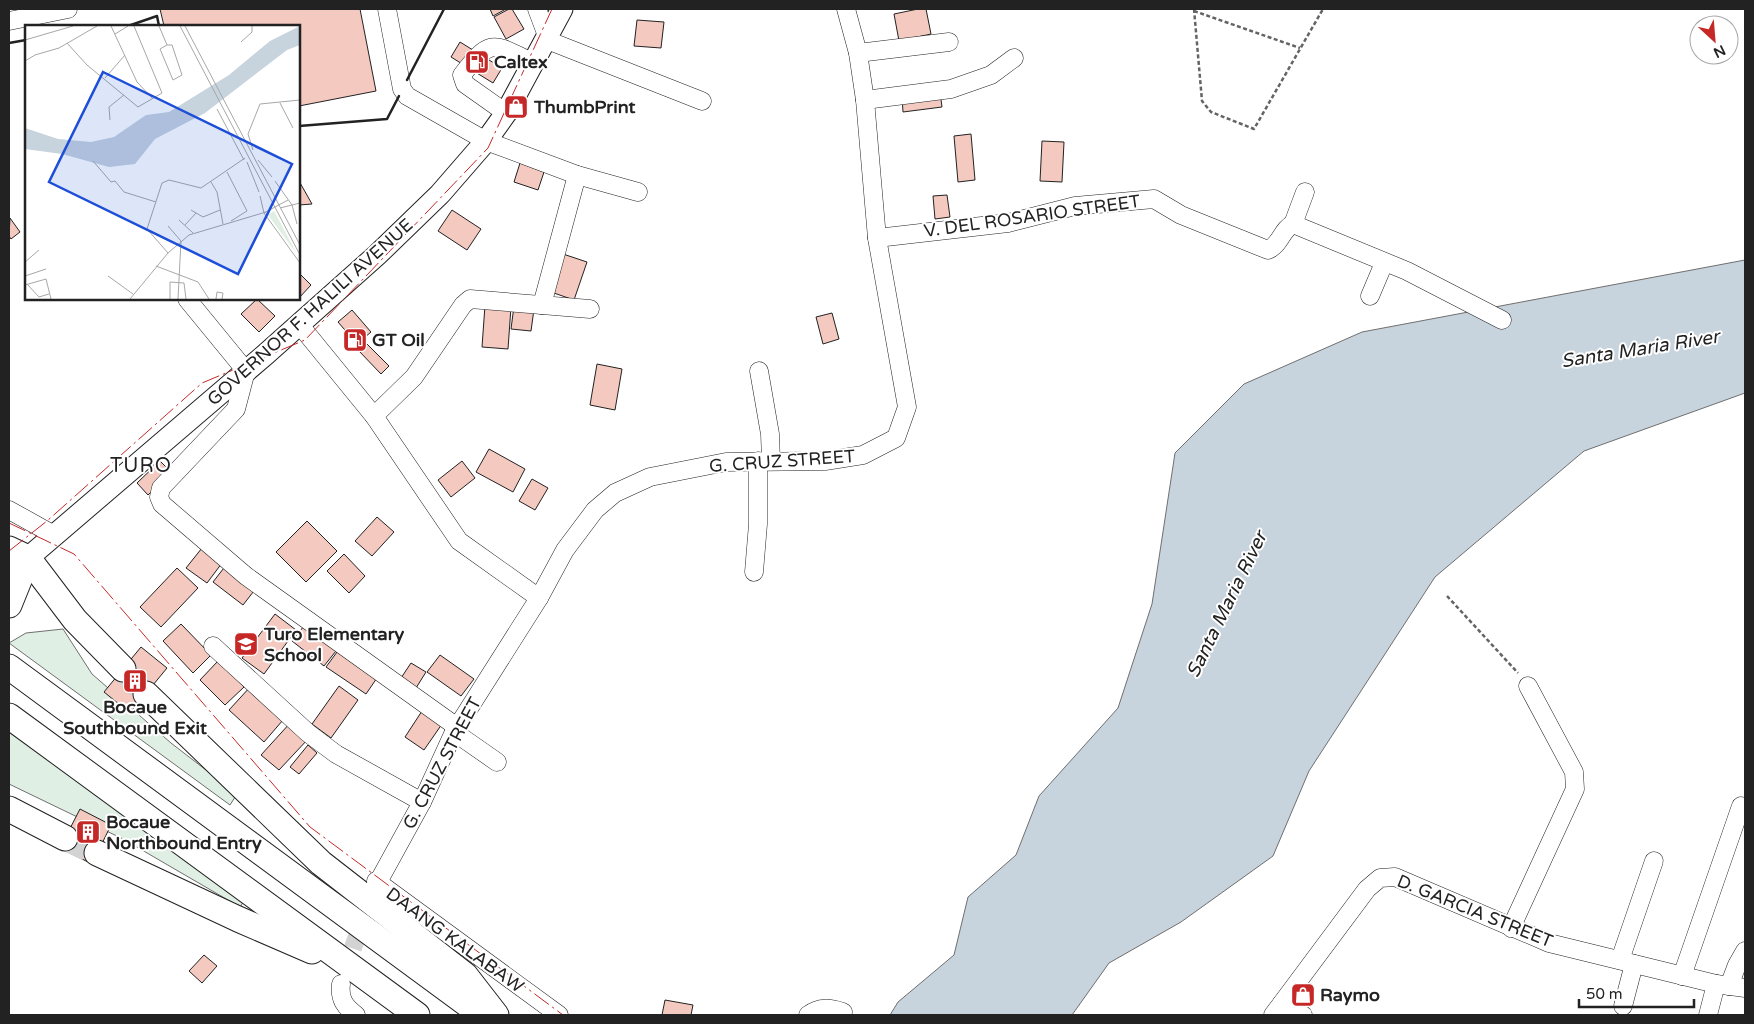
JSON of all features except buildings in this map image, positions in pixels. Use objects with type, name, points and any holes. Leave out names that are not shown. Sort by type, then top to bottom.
[{"type":"highway","points":[[9,605],[18,553]]},
{"type":"highway","points":[[18,553],[75,620],[123,669]]},
{"type":"highway","points":[[9,667],[482,1015]]},
{"type":"highway","points":[[146,694],[322,863],[465,975],[496,1015]]},
{"type":"highway","points":[[9,716],[346,976]]},
{"type":"highway","points":[[9,809],[65,838]]},
{"type":"highway","points":[[97,853],[238,919],[417,1015]]},
{"type":"main road","name":"GOVERNOR F. HALILI AVENUE","points":[[9,574],[18,553],[54,535],[246,370],[376,255],[440,194],[486,141],[506,112],[562,9]]},
{"type":"street","points":[[9,21],[68,9]]},
{"type":"street","points":[[387,9],[402,89],[407,96],[486,141],[577,175],[638,192]]},
{"type":"street","points":[[538,9],[546,33],[546,40],[702,101]]},
{"type":"street","name":"G. CRUZ STREET","points":[[373,888],[422,802],[455,730],[539,598],[565,550],[595,510],[615,493],[650,477],[726,462],[825,461],[863,455],[896,438],[907,407],[877,238],[865,100],[858,53],[846,9]]},
{"type":"street","points":[[858,53],[949,42]]},
{"type":"street","points":[[506,112],[465,84],[462,75],[475,58],[489,48],[497,46],[534,62]]},
{"type":"street","points":[[865,100],[951,89],[992,76],[1014,58]]},
{"type":"street","points":[[542,305],[577,175]]},
{"type":"street","points":[[1305,192],[1293,224],[1407,271],[1502,320]]},
{"type":"street","name":"V. DEL ROSARIO STREET","points":[[877,238],[1008,223],[1075,206],[1154,199],[1181,216],[1268,250],[1272,248],[1288,227],[1293,224]]},
{"type":"street","points":[[1370,296],[1384,263]]},
{"type":"street","points":[[374,416],[414,377],[462,305],[470,299],[590,309]]},
{"type":"street","points":[[188,300],[246,370],[236,409],[161,488],[160,497],[162,504],[246,576],[497,762]]},
{"type":"street","points":[[298,324],[374,416],[459,540],[539,598]]},
{"type":"street","points":[[754,572],[764,461],[770,434],[759,371]]},
{"type":"street","points":[[9,510],[54,535]]},
{"type":"street","points":[[214,646],[308,733],[336,754],[422,802]]},
{"type":"street","points":[[1511,928],[1575,790],[1576,782],[1574,772],[1528,686]]},
{"type":"street","points":[[1682,976],[1741,806]]},
{"type":"street","points":[[1623,1006],[1627,962],[1654,860]]},
{"type":"street","name":"D. GARCIA STREET","points":[[1278,1009],[1367,889],[1380,878],[1395,877],[1549,943],[1730,986]]},
{"type":"street","name":"DAANG KALABAW","points":[[373,888],[559,1015]]},
{"type":"street","points":[[1708,1015],[1730,986],[1737,965],[1745,951]]},
{"type":"street","points":[[346,976],[340,994],[344,1003],[356,1015]]},
{"type":"street","points":[[808,1015],[826,1007],[844,1012]]},
{"type":"street","points":[[1278,1009],[1303,1015]]},
{"type":"path","points":[[1300,48],[1194,10],[1202,101],[1210,112],[1254,129],[1323,9]]},
{"type":"path","points":[[1447,596],[1528,686]]},
{"type":"green space","points":[[63,629],[92,674],[171,743],[237,794],[230,805],[9,643],[26,633]]},
{"type":"green space","points":[[9,731],[244,901],[240,907],[123,839],[9,784]]},
{"type":"water","name":"Santa Maria River","points":[[1745,260],[1745,393],[1584,451],[1435,577],[1309,771],[1273,856],[1181,922],[1109,963],[1072,1015],[890,1015],[898,1002],[954,955],[968,897],[1016,855],[1039,796],[1118,708],[1152,604],[1175,453],[1244,384],[1362,332]]},
{"type":"tunnel","points":[[123,669],[146,694]]},
{"type":"tunnel","points":[[65,838],[97,853]]},
{"type":"tunnel","points":[[344,974],[364,916]]},
{"type":"wall","points":[[407,80],[444,9]]},
{"type":"wall","points":[[131,25],[157,16],[159,25]]},
{"type":"wall","points":[[9,43],[25,40]]},
{"type":"wall","points":[[300,126],[387,119],[399,96]]},
{"type":"power","points":[[9,551],[47,521],[202,383],[305,340],[488,148],[552,9]]},
{"type":"power","points":[[9,523],[74,554],[310,827],[563,1015]]},
{"type":"place","name":"Caltex","points":[[477,62]]},
{"type":"place","name":"ThumbPrint","points":[[516,107]]},
{"type":"place","name":"GT Oil","points":[[355,340]]},
{"type":"place","name":"Turo Elementary School","points":[[246,644]]},
{"type":"place","name":"Bocaue Southbound Exit","points":[[135,681]]},
{"type":"place","name":"Bocaue Northbound Entry","points":[[88,832]]},
{"type":"place","name":"Raymo","points":[[1303,995]]},
{"type":"district","name":"TURO","points":[[141,465]]}]
